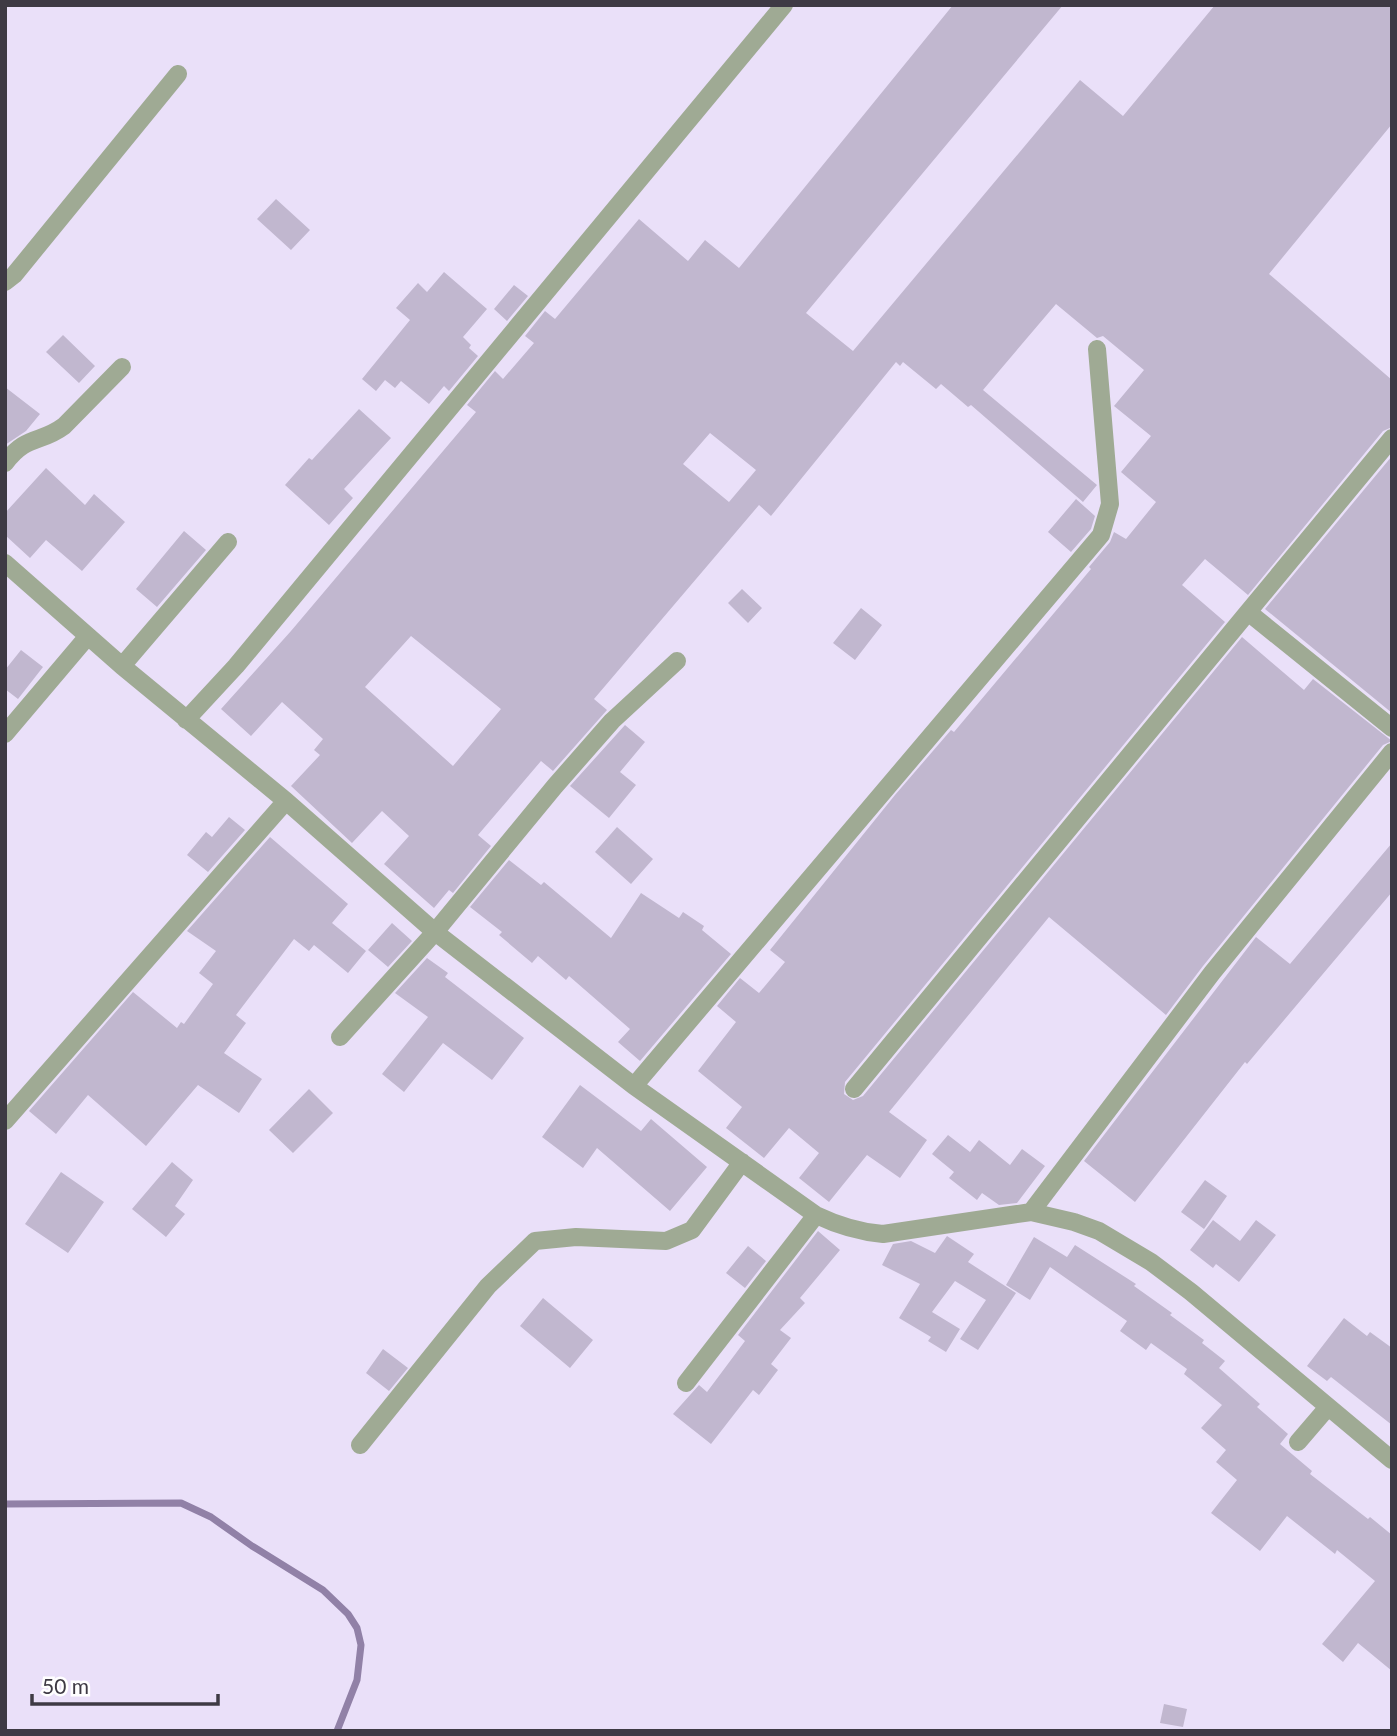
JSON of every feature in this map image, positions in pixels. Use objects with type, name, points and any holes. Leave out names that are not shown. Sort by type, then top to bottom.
[{"type":"street","points":[[186,720],[236,666],[784,5]]},
{"type":"street","points":[[6,282],[178,74]]},
{"type":"street","points":[[634,1086],[1101,535],[1110,504],[1097,349]]},
{"type":"street","points":[[5,463],[24,443],[64,426],[122,367]]},
{"type":"street","points":[[854,1088],[1392,438]]},
{"type":"street","points":[[122,666],[228,541]]},
{"type":"street","points":[[5,564],[186,720],[286,801],[435,932],[634,1086],[816,1215],[861,1232],[883,1234],[1031,1212],[1099,1231],[1151,1262],[1191,1292],[1392,1460]]},
{"type":"street","points":[[1248,612],[1392,728]]},
{"type":"street","points":[[5,734],[88,636]]},
{"type":"street","points":[[340,1037],[435,932],[612,721],[677,661]]},
{"type":"street","points":[[1031,1212],[1212,973],[1392,752]]},
{"type":"street","points":[[5,1121],[286,801]]},
{"type":"street","points":[[360,1445],[488,1286],[535,1241],[576,1237],[666,1241],[692,1230],[742,1163]]},
{"type":"street","points":[[686,1383],[816,1215]]},
{"type":"street","points":[[1298,1442],[1328,1407]]},
{"type":"building","points":[[953,5],[1063,5],[806,313],[853,351],[1080,80],[1123,116],[1215,5],[1392,5],[1392,124],[1269,274],[1392,380],[1392,427],[1383,431],[1248,595],[1205,559],[1182,585],[1225,622],[845,1082],[844,1094],[853,1100],[863,1096],[1242,637],[1304,690],[1313,679],[1392,741],[1383,745],[1166,1015],[1049,917],[889,1112],[927,1140],[900,1178],[867,1155],[829,1202],[799,1178],[819,1153],[789,1128],[764,1158],[726,1128],[742,1107],[698,1071],[736,1022],[717,1006],[740,978],[759,993],[785,962],[770,950],[895,795],[951,730],[954,732],[1091,569],[1089,567],[1110,542],[1114,532],[1126,539],[1156,502],[1121,472],[1151,436],[1114,406],[1144,370],[1103,336],[1097,338],[1056,304],[983,390],[1097,485],[1083,502],[971,405],[968,407],[941,384],[936,389],[903,362],[900,366],[896,362],[771,516],[759,505],[594,699],[607,710],[553,771],[541,761],[478,835],[491,846],[453,893],[449,890],[434,908],[384,864],[409,836],[382,811],[352,843],[291,786],[320,755],[314,750],[323,739],[282,702],[251,736],[221,709],[291,631],[476,412],[467,405],[495,371],[503,379],[534,343],[525,336],[545,311],[555,319],[639,219],[688,261],[705,240],[739,268]],"holes":[[[710,433],[756,470],[729,502],[683,464]],[[411,636],[501,709],[453,766],[365,687]]]},
{"type":"building","points":[[276,199],[310,230],[291,250],[257,219]]},
{"type":"building","points":[[444,272],[487,309],[463,337],[471,345],[469,348],[478,356],[449,391],[444,386],[429,404],[401,381],[395,388],[385,380],[376,391],[362,379],[410,320],[396,308],[418,283],[427,292]]},
{"type":"building","points":[[514,285],[528,296],[507,321],[494,309]]},
{"type":"building","points":[[63,335],[95,366],[79,383],[46,352]]},
{"type":"building","points":[[5,387],[40,414],[26,431],[5,445]]},
{"type":"building","points":[[359,409],[391,438],[344,489],[353,498],[329,525],[285,485]]},
{"type":"building","points":[[1392,456],[1392,713],[1265,609]]},
{"type":"building","points":[[46,468],[85,505],[94,494],[125,522],[82,571],[46,540],[30,558],[5,535],[5,513]]},
{"type":"building","points":[[1076,499],[1095,516],[1091,529],[1071,552],[1048,532]]},
{"type":"building","points":[[184,531],[206,550],[157,607],[136,589]]},
{"type":"building","points":[[742,589],[762,608],[748,623],[728,603]]},
{"type":"building","points":[[861,608],[882,625],[855,660],[833,643]]},
{"type":"building","points":[[21,650],[43,667],[18,699],[5,689],[5,670]]},
{"type":"building","points":[[625,725],[645,742],[620,772],[636,785],[609,818],[570,786]]},
{"type":"building","points":[[229,817],[245,830],[208,872],[187,855],[206,832],[212,837]]},
{"type":"building","points":[[617,827],[653,859],[631,884],[595,852]]},
{"type":"building","points":[[270,837],[348,904],[332,923],[366,951],[348,973],[314,945],[309,951],[294,939],[236,1015],[246,1023],[224,1053],[262,1079],[239,1113],[198,1085],[146,1146],[88,1095],[56,1134],[29,1111],[133,992],[177,1028],[181,1022],[184,1024],[213,984],[199,973],[216,951],[187,931]]},
{"type":"building","points":[[1392,843],[1392,892],[1247,1064],[1245,1062],[1135,1202],[1084,1161],[1256,937],[1290,964]]},
{"type":"building","points":[[509,860],[541,885],[544,882],[611,938],[641,893],[679,918],[683,912],[704,926],[702,930],[731,954],[640,1061],[618,1042],[630,1029],[569,976],[566,980],[538,956],[532,963],[499,935],[502,932],[470,907]]},
{"type":"building","points":[[392,923],[412,941],[388,967],[368,950]]},
{"type":"building","points":[[427,958],[448,973],[445,977],[524,1038],[492,1080],[443,1043],[404,1092],[382,1074],[428,1017],[395,993]]},
{"type":"building","points":[[580,1085],[641,1131],[651,1119],[707,1167],[670,1211],[597,1148],[583,1168],[542,1137]]},
{"type":"building","points":[[309,1089],[333,1113],[293,1153],[269,1130]]},
{"type":"building","points":[[948,1135],[970,1152],[979,1140],[1010,1165],[1022,1149],[1045,1166],[1017,1203],[999,1205],[982,1193],[977,1200],[949,1178],[954,1172],[932,1154]]},
{"type":"building","points":[[172,1162],[193,1180],[175,1206],[185,1214],[166,1237],[132,1209]]},
{"type":"building","points":[[61,1172],[104,1202],[68,1253],[25,1224]]},
{"type":"building","points":[[1205,1180],[1227,1196],[1204,1229],[1181,1212]]},
{"type":"building","points":[[1213,1220],[1240,1241],[1256,1220],[1276,1235],[1239,1282],[1216,1264],[1213,1268],[1190,1250]]},
{"type":"building","points":[[818,1231],[840,1250],[800,1298],[805,1303],[780,1330],[791,1338],[771,1364],[778,1370],[759,1395],[753,1390],[711,1444],[673,1414],[699,1385],[707,1392],[745,1341],[738,1335]]},
{"type":"building","points":[[947,1236],[974,1254],[968,1262],[1016,1293],[978,1350],[960,1339],[986,1300],[955,1281],[932,1312],[960,1329],[946,1352],[928,1341],[931,1337],[899,1318],[920,1284],[882,1265],[893,1244],[911,1241],[935,1253]]},
{"type":"building","points":[[1034,1237],[1067,1257],[1075,1245],[1136,1284],[1134,1286],[1172,1313],[1170,1315],[1204,1340],[1202,1343],[1225,1361],[1219,1368],[1260,1404],[1257,1407],[1288,1434],[1280,1444],[1312,1471],[1310,1474],[1392,1535],[1392,1671],[1358,1643],[1343,1662],[1322,1644],[1375,1581],[1337,1550],[1335,1554],[1287,1516],[1260,1551],[1211,1513],[1237,1480],[1216,1462],[1226,1450],[1201,1428],[1222,1405],[1184,1374],[1187,1369],[1151,1343],[1146,1350],[1120,1331],[1127,1321],[1050,1267],[1030,1300],[1006,1285]]},
{"type":"building","points":[[748,1246],[766,1261],[745,1288],[726,1273]]},
{"type":"building","points":[[543,1298],[593,1340],[570,1368],[520,1326]]},
{"type":"building","points":[[1344,1318],[1367,1336],[1370,1332],[1392,1348],[1392,1425],[1331,1377],[1327,1381],[1307,1366]]},
{"type":"building","points":[[383,1349],[408,1368],[389,1391],[366,1373]]},
{"type":"building","points":[[1164,1704],[1187,1709],[1183,1727],[1160,1723]]},
{"type":"waterway","points":[[5,1504],[181,1503],[211,1517],[323,1590],[348,1614],[357,1628],[361,1645],[357,1680],[337,1731]]}]
